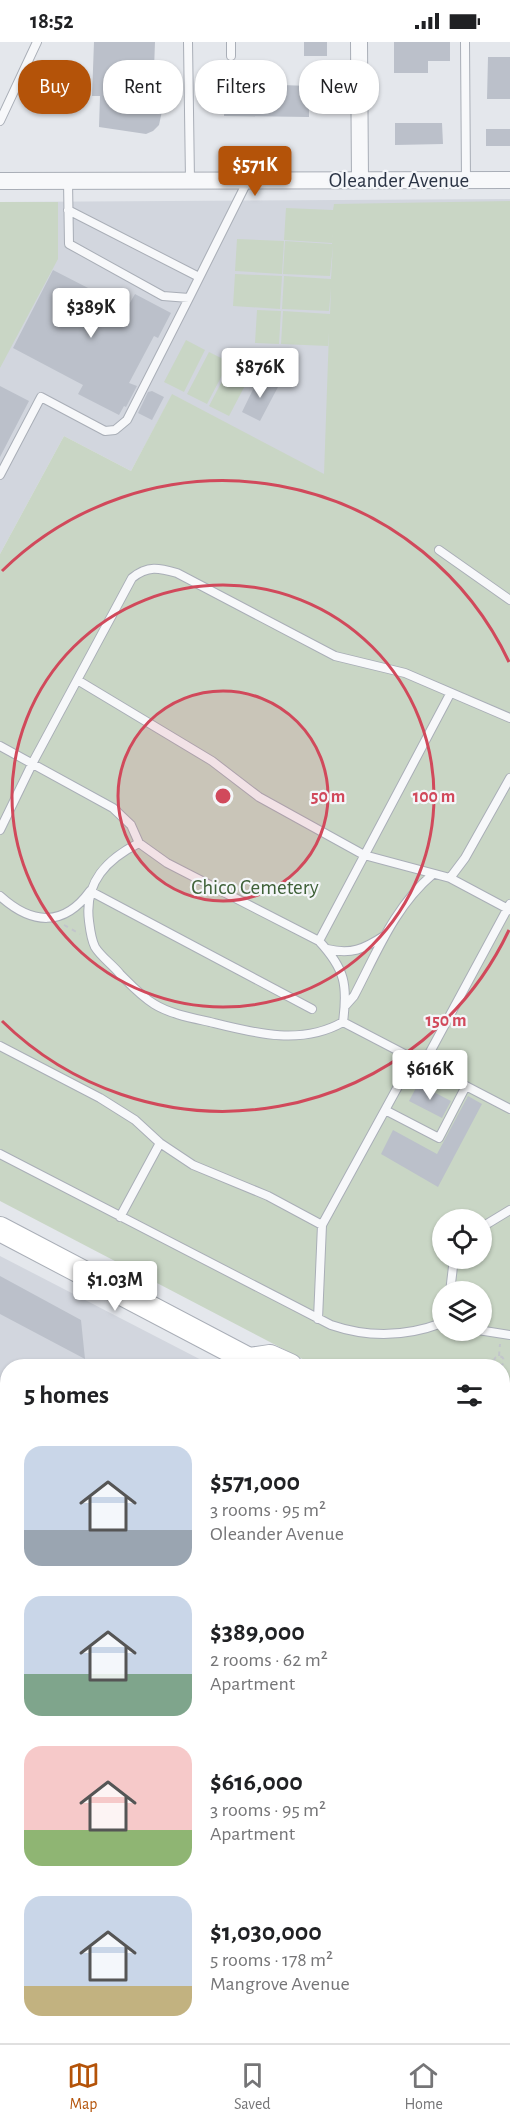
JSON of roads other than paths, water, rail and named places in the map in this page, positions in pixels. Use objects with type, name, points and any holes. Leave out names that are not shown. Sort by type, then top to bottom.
[{"type":"street","points":[[359,42],[360,179]]},
{"type":"street","name":"Oleander Avenue","points":[[0,181],[510,180]]},
{"type":"street","points":[[0,1229],[244,1359]]},
{"type":"lane","points":[[0,121],[37,42]]},
{"type":"lane","points":[[188,42],[190,180]]},
{"type":"lane","points":[[231,42],[231,56]]},
{"type":"lane","points":[[465,42],[466,180]]},
{"type":"lane","points":[[0,475],[41,397],[105,431],[115,430],[127,420],[248,180]]},
{"type":"lane","points":[[68,181],[69,244],[163,296],[189,298]]},
{"type":"lane","points":[[68,210],[199,277]]},
{"type":"lane","points":[[439,550],[510,600]]},
{"type":"lane","points":[[0,830],[33,762],[79,681],[132,578],[142,569],[156,568],[177,573],[335,656],[405,674],[510,718]]},
{"type":"lane","points":[[79,681],[212,761],[281,811],[364,855],[450,878],[509,908],[423,1065]]},
{"type":"lane","points":[[319,941],[450,694]]},
{"type":"lane","points":[[0,746],[33,762],[124,816],[139,843],[167,863],[319,941],[336,959],[343,975],[345,1006],[343,1022]]},
{"type":"lane","points":[[450,878],[465,858],[510,778]]},
{"type":"lane","points":[[0,896],[22,910],[45,918],[56,919],[72,912],[90,891],[103,867],[117,854],[139,843]]},
{"type":"lane","points":[[345,1006],[354,996],[401,908],[417,887],[433,874]]},
{"type":"lane","points":[[90,891],[88,911],[96,948],[138,992],[155,1005],[173,1013],[260,1034],[284,1036],[318,1033],[343,1022]]},
{"type":"lane","points":[[90,891],[312,1009]]},
{"type":"lane","points":[[327,950],[354,952],[385,936]]},
{"type":"lane","points":[[343,1022],[510,1109]]},
{"type":"lane","points":[[0,1046],[100,1098],[135,1120],[160,1143],[193,1165],[268,1196],[322,1225]]},
{"type":"lane","points":[[318,1319],[322,1225],[413,1059]]},
{"type":"lane","points":[[385,1110],[439,1138],[466,1086]]},
{"type":"lane","points":[[120,1217],[160,1143]]},
{"type":"lane","points":[[0,1154],[318,1319],[353,1333],[402,1334],[432,1326]]},
{"type":"lane","points":[[492,1221],[510,1210]]},
{"type":"lane","points":[[492,1332],[510,1335]]},
{"type":"park label","name":"Chico Cemetery","points":[[255,887]]}]
